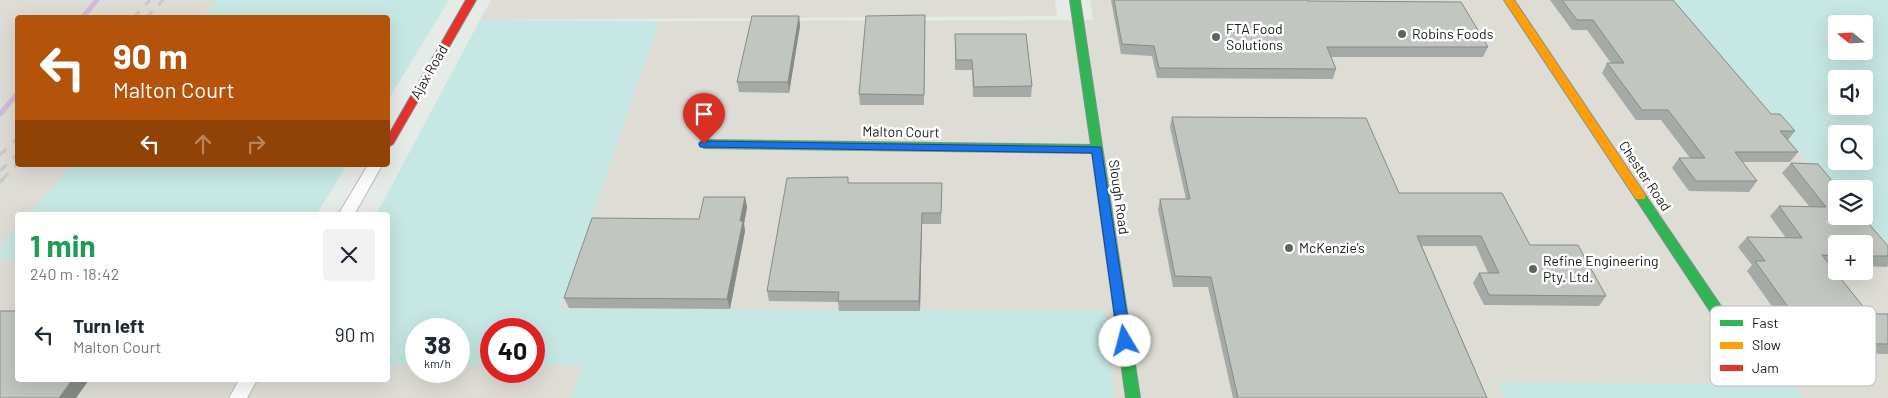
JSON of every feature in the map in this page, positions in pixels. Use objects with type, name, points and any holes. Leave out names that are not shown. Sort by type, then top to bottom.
[{"type":"street","name":"Ajax Road","points":[[390,141],[471,0]]},
{"type":"street","name":"Slough Road","points":[[1075,0],[1133,398]]},
{"type":"street","name":"Chester Road","points":[[1509,0],[1714,306]]},
{"type":"street","name":"Malton Court","points":[[704,144],[1097,149]]},
{"type":"street","points":[[348,212],[374,167]]},
{"type":"street","points":[[238,398],[247,382]]},
{"type":"shaded area","points":[[0,0],[217,0],[204,15],[15,15],[15,167],[70,167],[31,212],[15,212],[15,229],[0,247]]},
{"type":"shaded area","points":[[217,0],[449,0],[390,97],[390,15],[204,15]]},
{"type":"shaded area","points":[[491,0],[1055,0],[1057,16],[480,20]]},
{"type":"shaded area","points":[[1090,0],[1668,0],[1828,187],[1828,225],[1848,225],[1861,235],[1828,235],[1828,280],[1873,280],[1873,244],[1888,256],[1888,398],[1803,398],[1794,386],[1876,386],[1876,306],[1710,306],[1710,384],[1499,382],[1505,398],[1114,398],[1104,312],[560,309],[659,21],[1093,20]]},
{"type":"shaded area","points":[[1668,0],[1888,0],[1888,256],[1873,238],[1873,235],[1870,235],[1862,225],[1873,225],[1873,180],[1828,180],[1828,187]]},
{"type":"shaded area","points":[[480,20],[659,21],[560,309],[1104,311],[1114,398],[572,398],[582,365],[545,365],[545,318],[480,318],[480,365],[470,365],[470,318],[405,318],[405,365],[390,365],[390,212],[378,212]]},
{"type":"shaded area","points":[[70,167],[346,167],[318,212],[31,212]]},
{"type":"shaded area","points":[[15,229],[15,259],[0,259],[0,247]]},
{"type":"shaded area","points":[[0,259],[15,259],[15,382],[390,382],[390,365],[405,365],[405,383],[470,383],[470,365],[480,365],[480,383],[545,383],[545,365],[583,365],[572,398],[0,398]]},
{"type":"shaded area","points":[[1498,382],[1794,386],[1803,398],[1505,398]]},
{"type":"building","name":"FTA Food Solutions","points":[[1114,0],[1461,2],[1488,47],[1327,47],[1336,69],[1159,68],[1154,46],[1122,44]]},
{"type":"building","points":[[1562,0],[1673,0],[1771,114],[1780,114],[1795,131],[1780,131],[1798,152],[1735,152],[1757,181],[1696,181],[1679,158],[1705,158],[1668,110],[1642,110],[1607,63],[1624,63],[1593,20],[1577,20]]},
{"type":"building","points":[[925,15],[924,95],[859,94],[866,16]]},
{"type":"building","points":[[752,16],[799,16],[788,82],[737,82]]},
{"type":"building","points":[[955,34],[1026,34],[1032,86],[974,87],[972,60],[956,60]]},
{"type":"building","name":"McKenzie's","points":[[1172,117],[1366,118],[1399,193],[1502,193],[1530,245],[1578,245],[1606,296],[1489,295],[1479,273],[1499,273],[1481,236],[1417,236],[1487,398],[1238,398],[1211,277],[1175,276],[1160,199],[1190,199]]},
{"type":"building","points":[[1791,163],[1818,164],[1831,180],[1828,180],[1828,225],[1870,225],[1888,246],[1888,256],[1873,256],[1873,235],[1828,235],[1828,255],[1822,255],[1828,263],[1828,280],[1842,280],[1863,306],[1787,306],[1755,261],[1765,261],[1747,237],[1802,238],[1779,206],[1826,207]]},
{"type":"building","points":[[848,177],[848,183],[942,183],[941,213],[922,213],[919,301],[838,301],[839,292],[767,291],[787,178]]},
{"type":"building","points":[[704,197],[745,197],[740,221],[743,221],[727,299],[564,298],[592,218],[699,219]]},
{"type":"building","points":[[0,311],[15,311],[15,382],[71,382],[59,398],[0,398]]},
{"type":"building","points":[[1876,314],[1888,314],[1888,344],[1876,344]]},
{"type":"waterway","points":[[84,15],[97,0]]},
{"type":"waterway","points":[[0,114],[15,96]]},
{"type":"railway","points":[[136,15],[150,0]]},
{"type":"railway","points":[[149,15],[163,0]]},
{"type":"railway","points":[[0,155],[15,140]]},
{"type":"railway","points":[[0,171],[15,156]]},
{"type":"railway","points":[[2,180],[15,166]]},
{"type":"traffic: fast","points":[[1075,0],[1133,398]]},
{"type":"traffic: fast","points":[[704,144],[1097,149]]},
{"type":"traffic: fast","points":[[1640,196],[1714,306]]},
{"type":"traffic: slow","points":[[1509,0],[1640,196]]},
{"type":"traffic: jam","points":[[390,141],[471,0]]},
{"type":"place","name":"Robins Foods","points":[[1402,34]]},
{"type":"place","name":"FTA Food Solutions","points":[[1216,37]]},
{"type":"place","name":"McKenzie's","points":[[1289,248]]},
{"type":"place","name":"Refine Engineering Pty. Ltd.","points":[[1533,269]]},
{"type":"route","points":[[704,144],[1097,149],[1125,341]]}]
